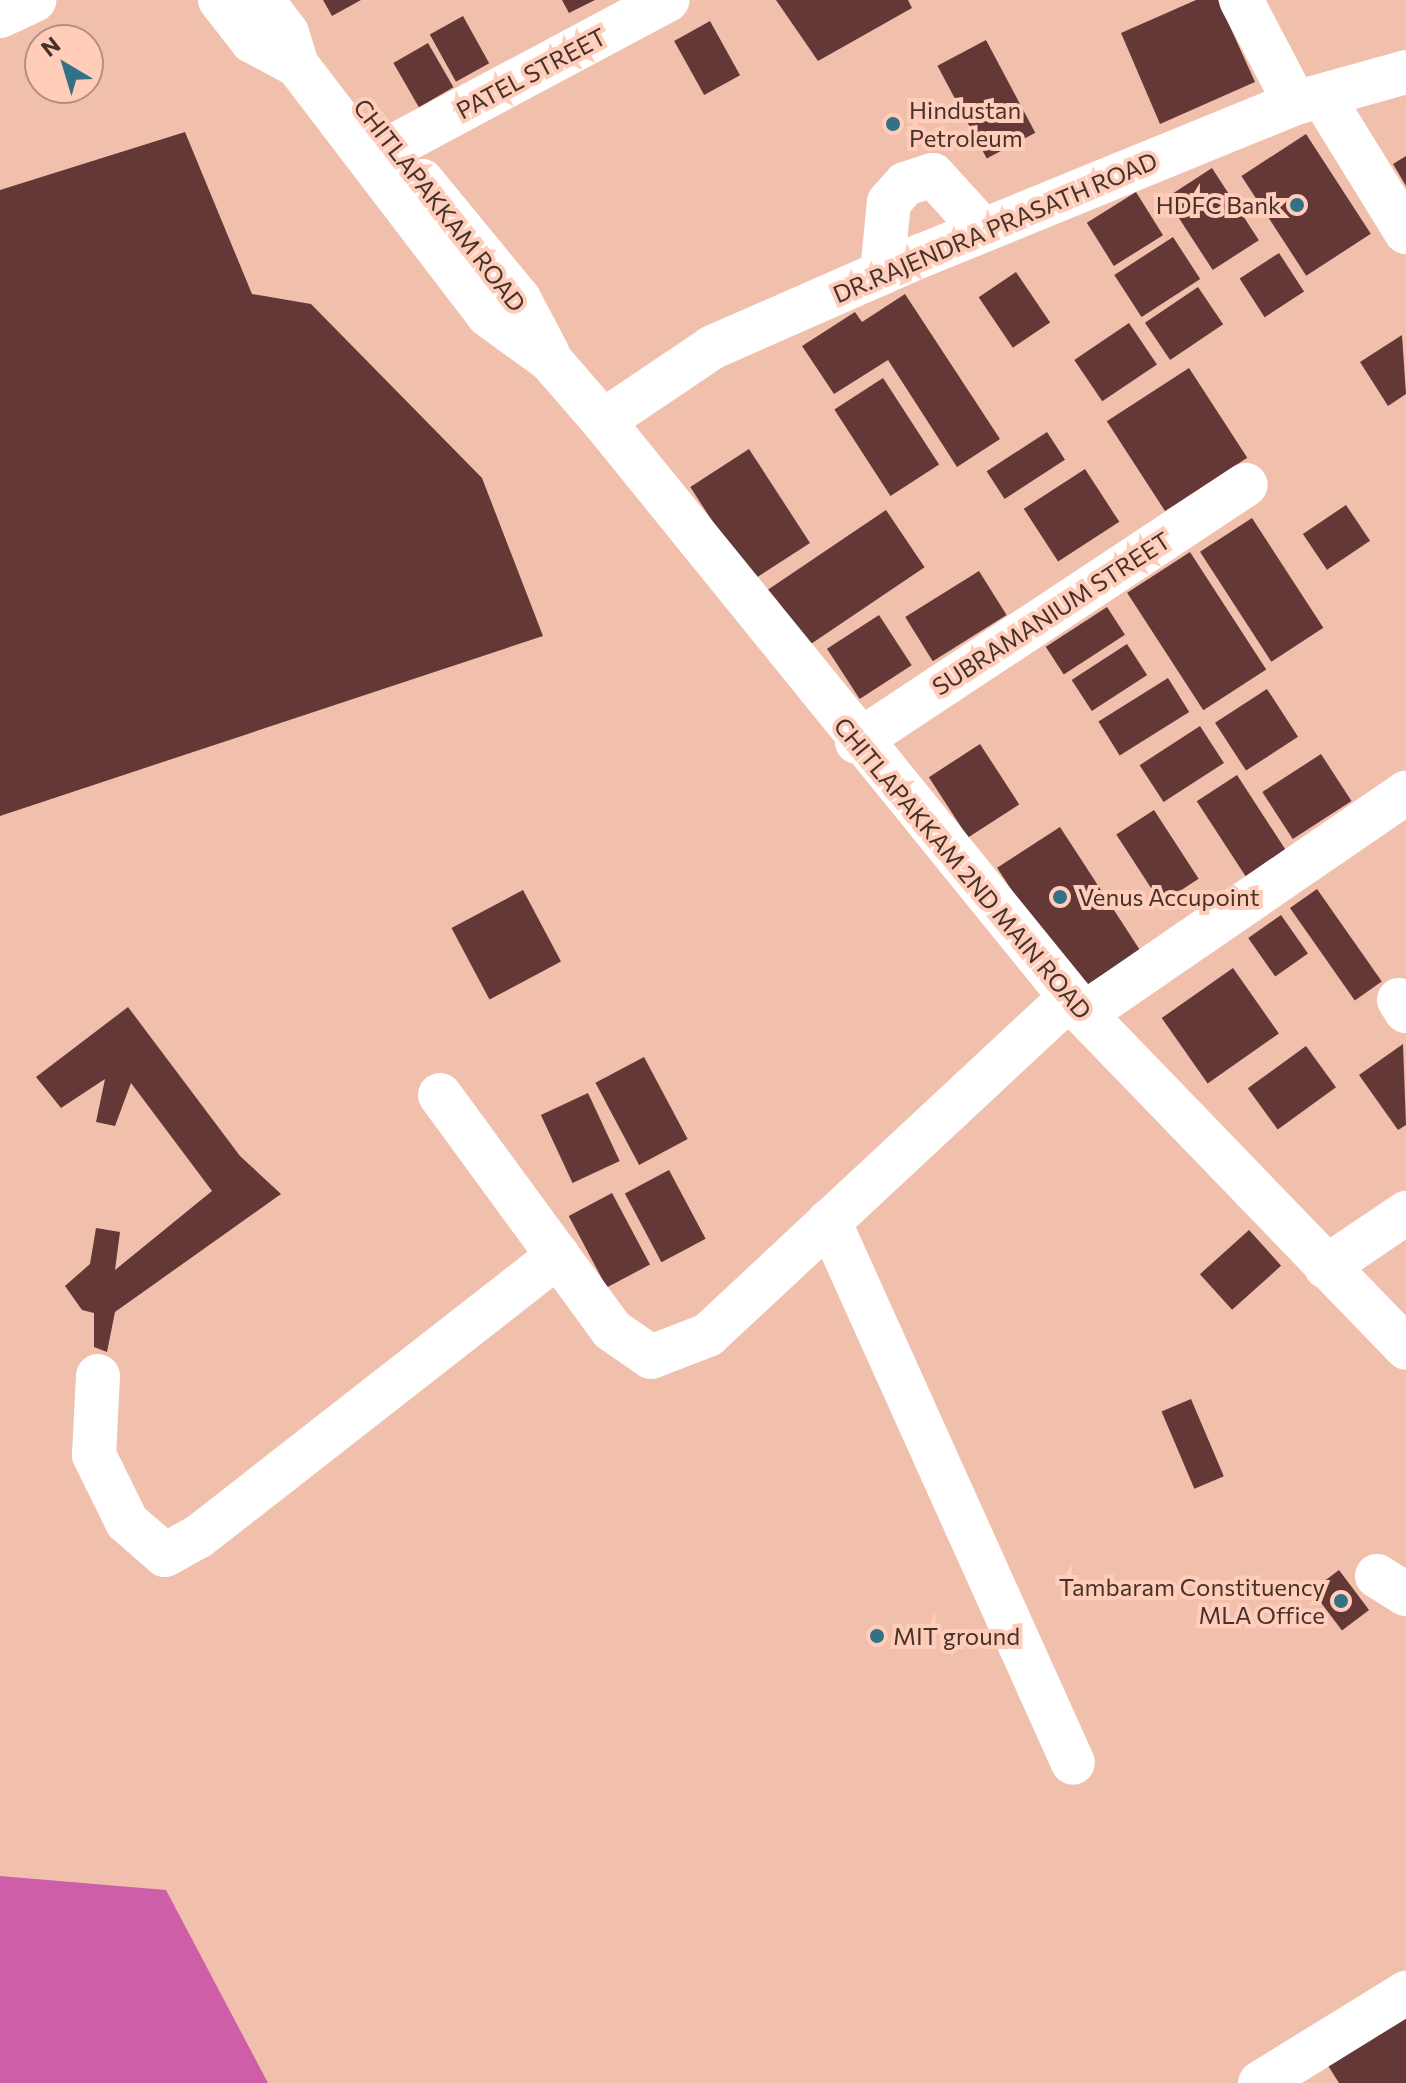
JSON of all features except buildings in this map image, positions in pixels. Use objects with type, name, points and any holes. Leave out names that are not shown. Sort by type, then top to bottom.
[{"type":"street","points":[[0,16],[34,0]]},
{"type":"street","points":[[220,0],[252,41],[289,28]]},
{"type":"street","name":"PATEL STREET","points":[[394,146],[667,0]]},
{"type":"street","points":[[1241,0],[1309,100],[1406,232]]},
{"type":"street","name":"CHITLAPAKKAM ROAD","points":[[289,28],[394,146],[519,299],[550,360]]},
{"type":"street","name":"CHITLAPAKKAM ROAD","points":[[289,28],[488,315],[550,360]]},
{"type":"street","name":"DR.RAJENDRA PRASATH ROAD","points":[[603,421],[713,347],[882,273],[1309,100],[1406,72]]},
{"type":"street","points":[[882,273],[889,202],[905,184],[933,175],[983,230]]},
{"type":"street","name":"CHITLAPAKKAM 2ND MAIN ROAD","points":[[550,360],[603,421],[857,742],[1077,1006],[1406,1348]]},
{"type":"street","name":"SUBRAMANIUM STREET","points":[[857,742],[1246,485]]},
{"type":"street","points":[[440,1095],[612,1330],[651,1357],[708,1335],[829,1221],[1077,1006],[1406,793]]},
{"type":"street","points":[[1326,1267],[1406,1213]]},
{"type":"street","points":[[829,1221],[1073,1763]]},
{"type":"street","points":[[98,1376],[94,1455],[127,1522],[165,1555],[198,1537],[558,1256]]},
{"type":"street","points":[[1260,2083],[1314,2069],[1406,1993]]},
{"type":"shaded area","points":[[0,1876],[166,1890],[268,2083],[0,2083]]},
{"type":"place","name":"Hindustan Petroleum","points":[[893,124]]},
{"type":"place","name":"HDFC Bank","points":[[1297,205]]},
{"type":"place","name":"Venus Accupoint","points":[[1060,897]]},
{"type":"place","name":"Tambaram Constituency MLA Office","points":[[1341,1601]]},
{"type":"place","name":"MIT ground","points":[[877,1636]]}]
